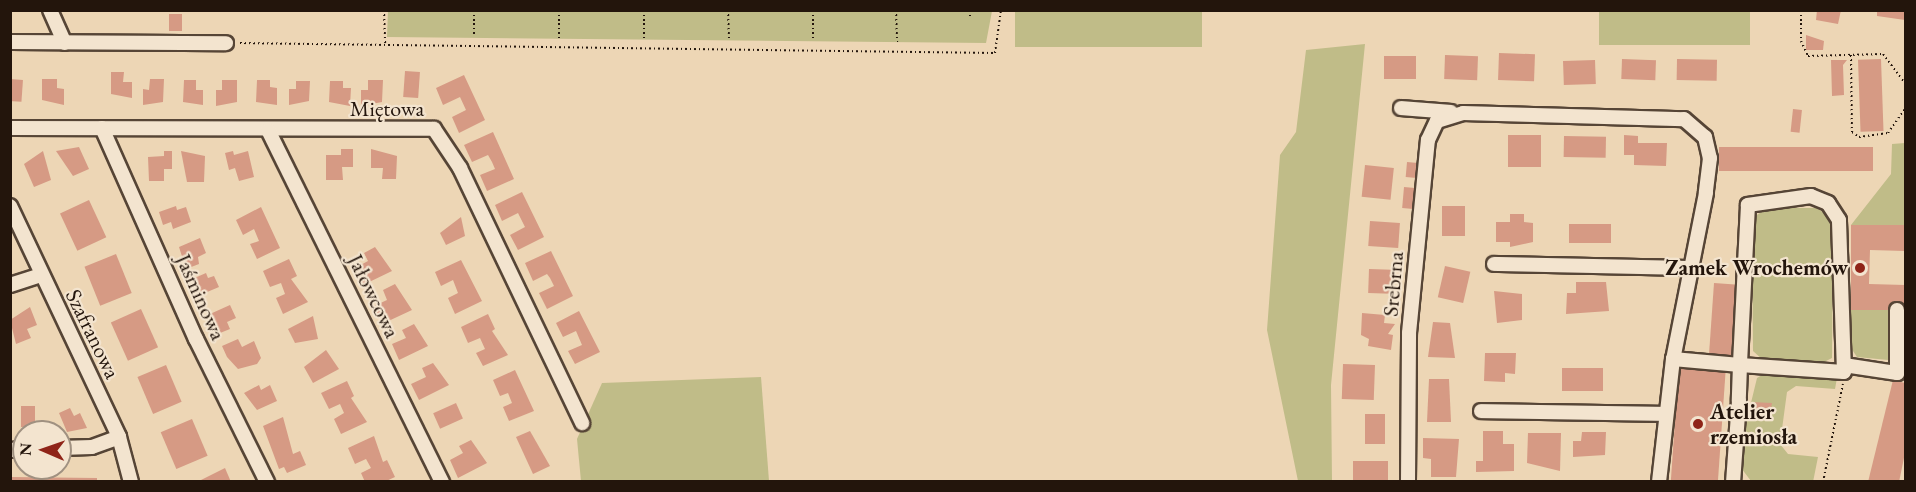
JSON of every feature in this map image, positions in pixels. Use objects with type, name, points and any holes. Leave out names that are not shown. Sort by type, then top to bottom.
[{"type":"street","points":[[50,10],[65,43]]},
{"type":"street","points":[[10,42],[226,43]]},
{"type":"street","name":"Srebrna","points":[[1401,108],[1462,113],[1684,119],[1705,136],[1710,158],[1693,268],[1673,359],[1664,414],[1659,482]]},
{"type":"street","name":"Srebrna","points":[[1408,482],[1409,333],[1428,140],[1437,121],[1462,113]]},
{"type":"street","name":"Miętowa","points":[[10,128],[434,129],[460,168],[582,423]]},
{"type":"street","name":"Jaśminowa","points":[[102,128],[196,339],[267,482]]},
{"type":"street","name":"Jałowcowa","points":[[268,130],[442,482]]},
{"type":"street","points":[[1733,482],[1748,205],[1811,196],[1828,203],[1839,220],[1844,368]]},
{"type":"street","name":"Szafranowa","points":[[10,206],[119,437],[131,482]]},
{"type":"street","points":[[1494,264],[1693,268]]},
{"type":"street","points":[[10,285],[41,274]]},
{"type":"street","points":[[1673,359],[1740,365],[1844,368],[1901,374],[1897,310]]},
{"type":"street","points":[[1481,411],[1664,414]]},
{"type":"street","points":[[72,448],[92,447],[119,437]]},
{"type":"path","points":[[384,10],[385,44]]},
{"type":"path","points":[[474,10],[474,34]]},
{"type":"path","points":[[559,10],[559,38]]},
{"type":"path","points":[[644,10],[644,39]]},
{"type":"path","points":[[728,10],[729,40]]},
{"type":"path","points":[[813,10],[813,41]]},
{"type":"path","points":[[896,10],[897,42]]},
{"type":"path","points":[[970,10],[970,17]]},
{"type":"path","points":[[226,43],[995,52],[1001,10]]},
{"type":"path","points":[[1801,10],[1801,41],[1808,56],[1883,54],[1905,84]]},
{"type":"path","points":[[1851,55],[1852,132],[1859,137],[1888,133],[1905,107]]},
{"type":"path","points":[[1823,482],[1844,368]]},
{"type":"shaded area","points":[[388,10],[992,11],[986,43],[387,37]]},
{"type":"shaded area","points":[[1015,11],[1202,11],[1202,47],[1015,47]]},
{"type":"shaded area","points":[[1599,11],[1750,11],[1750,45],[1599,45]]},
{"type":"shaded area","points":[[1365,44],[1331,385],[1332,481],[1298,481],[1267,330],[1280,155],[1296,132],[1306,50]]},
{"type":"shaded area","points":[[1905,143],[1905,225],[1851,225],[1891,174],[1892,144]]},
{"type":"shaded area","points":[[1768,208],[1818,208],[1833,222],[1832,358],[1822,363],[1763,360],[1753,351],[1752,218]]},
{"type":"shaded area","points":[[1851,310],[1891,310],[1888,360],[1857,357],[1849,345]]},
{"type":"shaded area","points":[[1767,372],[1837,378],[1835,389],[1796,386],[1787,392],[1780,444],[1788,454],[1818,457],[1813,482],[1751,481],[1738,464],[1742,411],[1749,411],[1757,378]]},
{"type":"shaded area","points":[[761,377],[769,481],[581,481],[577,439],[602,383]]},
{"type":"building","points":[[1817,10],[1841,10],[1838,24],[1816,20]]},
{"type":"building","points":[[1877,10],[1905,10],[1905,20],[1877,16]]},
{"type":"building","points":[[169,14],[182,14],[182,31],[169,31]]},
{"type":"building","points":[[1806,35],[1824,41],[1823,50],[1806,50]]},
{"type":"building","points":[[1499,53],[1535,54],[1534,81],[1498,80]]},
{"type":"building","points":[[1445,55],[1478,56],[1477,80],[1444,79]]},
{"type":"building","points":[[1384,56],[1416,56],[1416,79],[1384,79]]},
{"type":"building","points":[[1622,59],[1656,60],[1655,80],[1621,79]]},
{"type":"building","points":[[1677,59],[1717,60],[1717,81],[1677,80]]},
{"type":"building","points":[[1881,59],[1884,131],[1861,132],[1858,60]]},
{"type":"building","points":[[1595,60],[1596,84],[1564,85],[1563,61]]},
{"type":"building","points":[[1831,60],[1847,60],[1843,65],[1844,95],[1832,96]]},
{"type":"building","points":[[405,71],[420,72],[418,98],[403,97]]},
{"type":"building","points":[[111,72],[124,72],[123,82],[132,82],[132,98],[111,94]]},
{"type":"building","points":[[464,75],[485,120],[459,133],[452,117],[466,110],[460,97],[443,105],[436,88]]},
{"type":"building","points":[[10,79],[23,80],[21,102],[10,101]]},
{"type":"building","points":[[42,79],[57,79],[57,88],[64,89],[64,105],[42,100]]},
{"type":"building","points":[[150,79],[164,79],[163,102],[143,105],[143,89],[149,90]]},
{"type":"building","points":[[184,80],[196,80],[196,90],[203,90],[203,105],[183,102]]},
{"type":"building","points":[[222,80],[237,80],[237,102],[216,106],[216,90],[222,90]]},
{"type":"building","points":[[257,80],[270,80],[270,87],[277,88],[277,105],[256,102]]},
{"type":"building","points":[[368,80],[383,80],[382,102],[361,106],[361,90],[368,90]]},
{"type":"building","points":[[296,81],[310,81],[309,101],[289,105],[289,89],[296,89]]},
{"type":"building","points":[[330,81],[343,81],[343,88],[351,88],[350,106],[329,102]]},
{"type":"building","points":[[1793,109],[1802,110],[1800,133],[1791,132]]},
{"type":"building","points":[[493,132],[514,179],[487,191],[480,175],[495,169],[492,162],[488,155],[472,162],[464,145]]},
{"type":"building","points":[[1508,135],[1541,135],[1541,167],[1508,167]]},
{"type":"building","points":[[1624,135],[1638,136],[1638,143],[1667,143],[1666,166],[1634,165],[1634,155],[1624,155]]},
{"type":"building","points":[[1564,136],[1606,137],[1606,158],[1564,157]]},
{"type":"building","points":[[79,147],[89,169],[73,176],[56,151]]},
{"type":"building","points":[[1719,147],[1873,147],[1873,171],[1719,171]]},
{"type":"building","points":[[341,149],[353,149],[353,167],[342,167],[343,180],[326,180],[326,155],[341,155]]},
{"type":"building","points":[[371,149],[397,156],[396,179],[382,179],[383,168],[371,168]]},
{"type":"building","points":[[43,151],[51,180],[34,187],[24,164]]},
{"type":"building","points":[[164,151],[172,151],[172,169],[164,169],[164,181],[149,181],[148,157],[164,156]]},
{"type":"building","points":[[181,151],[205,156],[204,182],[187,182]]},
{"type":"building","points":[[233,151],[234,155],[248,151],[254,177],[239,181],[235,168],[229,170],[225,153]]},
{"type":"building","points":[[1407,162],[1418,163],[1417,178],[1406,177]]},
{"type":"building","points":[[1365,165],[1394,168],[1390,200],[1362,197]]},
{"type":"building","points":[[1404,187],[1415,188],[1413,209],[1402,208]]},
{"type":"building","points":[[522,192],[544,237],[518,250],[510,235],[525,227],[518,213],[502,221],[495,205]]},
{"type":"building","points":[[89,200],[106,237],[77,251],[60,214]]},
{"type":"building","points":[[176,206],[177,210],[186,207],[191,222],[173,229],[171,222],[163,225],[159,212]]},
{"type":"building","points":[[1442,206],[1465,206],[1465,236],[1442,236]]},
{"type":"building","points":[[261,207],[280,248],[257,259],[250,244],[259,241],[254,229],[243,235],[236,220]]},
{"type":"building","points":[[1510,214],[1524,214],[1524,222],[1533,223],[1533,242],[1510,247],[1510,242],[1496,242],[1496,222],[1510,222]]},
{"type":"building","points":[[461,217],[465,236],[446,245],[440,233]]},
{"type":"building","points":[[1370,221],[1400,223],[1398,248],[1368,246]]},
{"type":"building","points":[[1569,224],[1611,224],[1611,243],[1569,243]]},
{"type":"building","name":"Zamek Wrochemów","points":[[1851,225],[1905,225],[1905,251],[1870,250],[1869,284],[1905,285],[1905,310],[1851,310]]},
{"type":"building","points":[[200,238],[206,253],[198,257],[199,264],[186,269],[179,247]]},
{"type":"building","points":[[375,247],[392,271],[363,285],[355,268],[368,261],[364,253]]},
{"type":"building","points":[[551,251],[573,296],[547,309],[539,293],[554,286],[547,274],[533,281],[525,263]]},
{"type":"building","points":[[116,254],[132,293],[100,306],[84,267]]},
{"type":"building","points":[[289,259],[297,276],[291,279],[308,302],[283,314],[276,298],[285,294],[281,283],[270,287],[263,271]]},
{"type":"building","points":[[461,260],[482,301],[455,314],[448,298],[458,293],[453,280],[441,286],[435,272]]},
{"type":"building","points":[[1445,266],[1470,272],[1463,303],[1438,297]]},
{"type":"building","points":[[1369,269],[1392,270],[1391,294],[1368,293]]},
{"type":"building","points":[[206,273],[208,278],[214,276],[219,287],[200,295],[190,280]]},
{"type":"building","points":[[1576,282],[1606,282],[1609,311],[1566,314],[1567,293],[1576,293]]},
{"type":"building","points":[[1714,283],[1742,285],[1737,360],[1709,358]]},
{"type":"building","points":[[395,284],[412,310],[382,324],[374,306],[387,300],[383,290]]},
{"type":"building","points":[[1494,291],[1522,294],[1522,320],[1497,323]]},
{"type":"building","points":[[230,305],[236,318],[227,322],[230,329],[215,335],[210,314]]},
{"type":"building","points":[[30,307],[37,325],[27,329],[31,338],[16,344],[10,320]]},
{"type":"building","points":[[141,309],[158,347],[128,361],[111,322]]},
{"type":"building","points":[[579,311],[600,352],[575,364],[568,351],[582,345],[576,331],[563,337],[556,323]]},
{"type":"building","points":[[1362,313],[1385,315],[1384,323],[1395,324],[1388,334],[1393,335],[1391,350],[1368,346],[1369,339],[1361,335]]},
{"type":"building","points":[[488,314],[495,329],[492,331],[508,355],[483,366],[476,353],[485,349],[480,338],[468,343],[461,327]]},
{"type":"building","points":[[313,316],[318,339],[295,343],[288,329]]},
{"type":"building","points":[[1433,322],[1450,323],[1455,358],[1428,357]]},
{"type":"building","points":[[414,324],[428,346],[399,360],[392,344],[406,338],[402,330]]},
{"type":"building","points":[[238,339],[242,347],[254,341],[261,358],[257,364],[238,369],[227,357],[222,346]]},
{"type":"building","points":[[326,350],[339,369],[313,383],[304,367]]},
{"type":"building","points":[[1485,353],[1516,353],[1515,374],[1505,373],[1505,382],[1484,381]]},
{"type":"building","points":[[433,363],[449,385],[419,400],[411,384],[426,377],[422,368]]},
{"type":"building","points":[[1343,364],[1375,365],[1374,400],[1342,399]]},
{"type":"building","name":"Atelier rzemiosła","points":[[1679,364],[1726,367],[1718,482],[1671,482]]},
{"type":"building","points":[[166,365],[182,402],[153,414],[137,377]]},
{"type":"building","points":[[1562,368],[1603,368],[1603,391],[1562,391]]},
{"type":"building","points":[[515,370],[534,411],[509,421],[503,407],[512,403],[508,393],[500,396],[493,380]]},
{"type":"building","points":[[1429,379],[1449,379],[1451,422],[1427,422]]},
{"type":"building","points":[[1893,380],[1905,383],[1905,453],[1899,482],[1868,482]]},
{"type":"building","points":[[347,381],[354,396],[351,398],[367,422],[341,434],[334,419],[344,413],[340,404],[329,409],[321,393]]},
{"type":"building","points":[[259,385],[261,390],[270,385],[277,401],[257,410],[244,393]]},
{"type":"building","points":[[1751,402],[1772,403],[1769,419],[1748,414]]},
{"type":"building","points":[[456,403],[463,419],[440,429],[433,413]]},
{"type":"building","points":[[21,406],[35,406],[35,420],[21,420]]},
{"type":"building","points":[[70,408],[74,416],[80,413],[87,428],[72,431],[72,420],[62,420],[59,413]]},
{"type":"building","points":[[1365,414],[1385,414],[1385,444],[1365,444]]},
{"type":"building","points":[[283,417],[293,454],[300,451],[306,465],[287,473],[284,467],[279,469],[263,426]]},
{"type":"building","points":[[192,419],[208,456],[176,469],[161,432]]},
{"type":"building","points":[[530,431],[550,466],[533,474],[516,437]]},
{"type":"building","points":[[1483,431],[1503,431],[1503,444],[1514,444],[1514,471],[1476,472],[1476,461],[1483,461]]},
{"type":"building","points":[[1582,432],[1606,432],[1605,455],[1573,457],[1573,441],[1581,441]]},
{"type":"building","points":[[1528,433],[1561,433],[1560,471],[1527,463]]},
{"type":"building","points":[[374,436],[383,462],[387,460],[395,477],[384,482],[365,482],[361,473],[371,468],[366,459],[355,464],[348,448]]},
{"type":"building","points":[[1423,438],[1459,439],[1456,477],[1431,477],[1431,459],[1423,458]]},
{"type":"building","points":[[471,440],[487,463],[458,478],[450,460],[463,453],[459,446]]},
{"type":"building","points":[[1353,461],[1388,461],[1388,482],[1353,482]]},
{"type":"building","points":[[225,468],[231,482],[197,482]]},
{"type":"building","points":[[10,477],[12,480],[97,478],[97,482],[10,482]]},
{"type":"place","name":"Zamek Wrochemów","points":[[1860,268]]},
{"type":"place","name":"Atelier rzemiosła","points":[[1698,424]]}]
